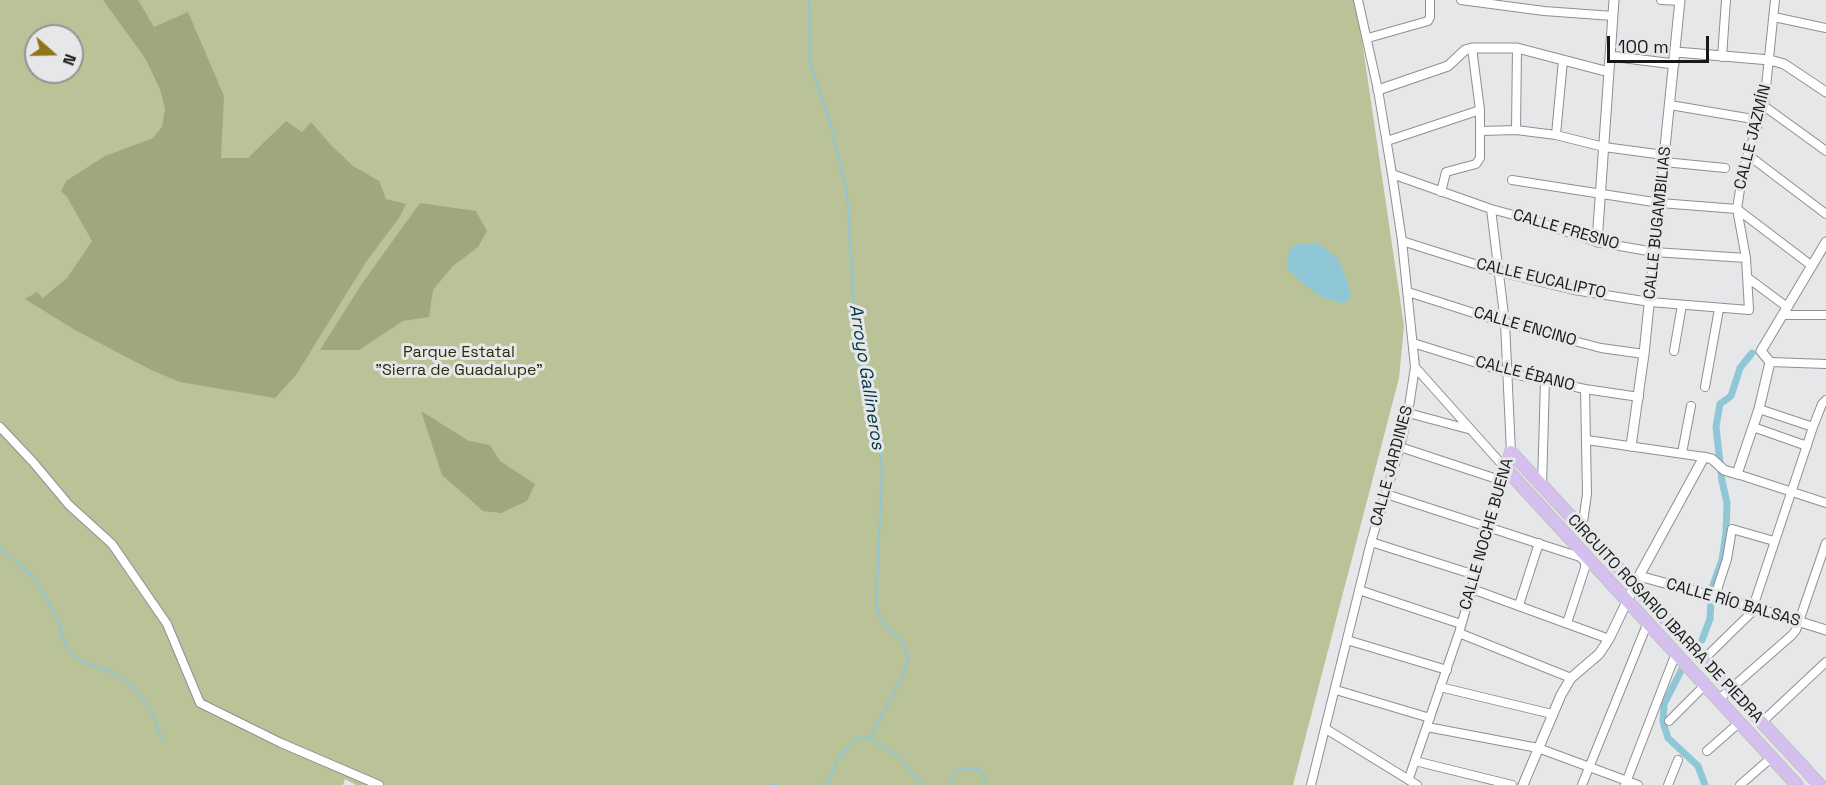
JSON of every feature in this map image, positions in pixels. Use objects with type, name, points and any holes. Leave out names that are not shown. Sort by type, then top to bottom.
[{"type":"main road","name":"CALLE NOCHE BUENA","points":[[1505,475],[1511,452]]},
{"type":"main road","name":"CIRCUITO ROSARIO IBARRA DE PIEDRA","points":[[1511,452],[1582,529],[1637,581],[1731,690],[1821,785]]},
{"type":"main road","name":"CIRCUITO ROSARIO IBARRA DE PIEDRA","points":[[1505,475],[1628,600],[1797,785]]},
{"type":"street","name":"CALLE JARDINES","points":[[1312,783],[1371,542],[1400,447],[1415,367],[1402,241],[1387,141],[1368,38],[1358,0]]},
{"type":"street","points":[[1368,38],[1428,21],[1430,0]]},
{"type":"street","points":[[1461,0],[1544,11],[1613,16]]},
{"type":"street","points":[[1597,242],[1614,0]]},
{"type":"street","points":[[1661,0],[1680,1]]},
{"type":"street","points":[[1722,57],[1726,0]]},
{"type":"street","name":"CALLE JAZMÍN","points":[[1749,310],[1746,258],[1737,209],[1748,155],[1764,106],[1775,0]]},
{"type":"street","name":"CALLE BUGAMBILIAS","points":[[1631,446],[1650,302],[1680,1]]},
{"type":"street","points":[[1774,17],[1826,28]]},
{"type":"street","points":[[1378,90],[1449,66],[1465,50],[1472,48],[1517,48],[1609,72]]},
{"type":"street","points":[[1441,192],[1446,172],[1479,162],[1480,158],[1480,110],[1472,48]]},
{"type":"street","points":[[1516,130],[1517,48]]},
{"type":"street","points":[[1676,52],[1770,60],[1797,71],[1826,92]]},
{"type":"street","points":[[1610,56],[1674,64]]},
{"type":"street","points":[[1556,135],[1563,60]]},
{"type":"street","points":[[1670,105],[1759,120]]},
{"type":"street","points":[[1764,106],[1826,151]]},
{"type":"street","points":[[1387,141],[1480,110]]},
{"type":"street","points":[[1481,131],[1516,130],[1556,135],[1604,147],[1725,168]]},
{"type":"street","points":[[1748,155],[1826,214]]},
{"type":"street","name":"CALLE FRESNO","points":[[1392,174],[1491,209],[1597,242],[1654,252],[1746,258]]},
{"type":"street","points":[[1512,180],[1660,203],[1737,209],[1812,266]]},
{"type":"street","name":"CALLE NOCHE BUENA","points":[[1491,209],[1505,323],[1511,452]]},
{"type":"street","name":"CALLE EUCALIPTO","points":[[1402,241],[1500,272],[1574,290],[1650,302],[1749,310]]},
{"type":"street","points":[[1826,242],[1761,351],[1770,362],[1826,364]]},
{"type":"street","points":[[1748,278],[1785,311],[1826,315]]},
{"type":"street","name":"CALLE ENCINO","points":[[1408,292],[1505,323],[1601,348],[1644,354]]},
{"type":"street","points":[[1674,351],[1682,305]]},
{"type":"street","points":[[1705,387],[1719,309]]},
{"type":"street","name":"CALLE ÉBANO","points":[[1413,343],[1509,373],[1585,389],[1639,397]]},
{"type":"street","points":[[1737,474],[1759,409],[1770,362]]},
{"type":"street","points":[[1415,367],[1470,429],[1505,475]]},
{"type":"street","points":[[1542,486],[1545,381]]},
{"type":"street","points":[[1582,529],[1587,494],[1585,389]]},
{"type":"street","points":[[1704,660],[1748,618],[1790,492],[1825,400]]},
{"type":"street","points":[[1682,453],[1691,406]]},
{"type":"street","points":[[1759,409],[1813,428]]},
{"type":"street","points":[[1408,413],[1470,429]]},
{"type":"street","points":[[0,426],[69,505],[112,544],[167,624],[200,703],[281,743],[379,785]]},
{"type":"street","points":[[1753,427],[1807,446]]},
{"type":"street","points":[[1587,440],[1708,458],[1724,470],[1826,503]]},
{"type":"street","points":[[1400,447],[1505,475]]},
{"type":"street","points":[[1523,785],[1552,714],[1571,678],[1599,654],[1609,639],[1637,581],[1708,458]]},
{"type":"street","name":"CALLE NOCHE BUENA","points":[[1412,782],[1415,761],[1459,633],[1505,475]]},
{"type":"street","points":[[1386,494],[1580,556],[1585,562],[1585,568],[1567,623]]},
{"type":"street","points":[[1715,596],[1727,559],[1730,531],[1735,528],[1774,541]]},
{"type":"street","points":[[1371,542],[1475,575]]},
{"type":"street","points":[[1519,605],[1539,543]]},
{"type":"street","points":[[1719,699],[1792,635],[1826,543]]},
{"type":"street","name":"CALLE RÍO BALSAS","points":[[1637,581],[1715,596],[1826,630]]},
{"type":"street","points":[[1472,588],[1609,639]]},
{"type":"street","points":[[1359,590],[1461,624]]},
{"type":"street","points":[[1582,785],[1648,622]]},
{"type":"street","points":[[1459,633],[1571,678]]},
{"type":"street","points":[[1347,640],[1447,670]]},
{"type":"street","points":[[1626,783],[1676,653]]},
{"type":"street","points":[[1762,723],[1826,662]]},
{"type":"street","points":[[1669,722],[1705,685]]},
{"type":"street","points":[[1440,687],[1552,714]]},
{"type":"street","points":[[1336,690],[1429,722],[1538,748],[1626,783],[1638,785]]},
{"type":"street","points":[[1707,751],[1740,722]]},
{"type":"street","points":[[1326,729],[1412,782]]},
{"type":"street","points":[[1740,785],[1771,758]]},
{"type":"street","points":[[1668,785],[1678,760]]},
{"type":"street","points":[[1415,761],[1512,785]]},
{"type":"street","points":[[1821,785],[1826,781]]},
{"type":"street","points":[[1312,783],[1322,785]]},
{"type":"green space","name":"Parque Estatal \"Sierra de Guadalupe\"","points":[[0,0],[1356,0],[1404,326],[1399,378],[1293,785],[356,785],[345,779],[343,785],[0,785]]},
{"type":"green space","points":[[103,0],[138,0],[154,27],[188,12],[224,96],[221,158],[248,158],[286,121],[302,132],[311,122],[353,166],[379,181],[386,199],[406,204],[399,218],[366,262],[296,375],[275,398],[180,382],[151,370],[75,330],[25,299],[37,292],[43,298],[67,278],[92,241],[67,197],[61,191],[66,181],[105,156],[153,138],[162,127],[165,109],[160,89],[145,58]]},
{"type":"green space","points":[[420,203],[476,211],[487,231],[478,247],[453,266],[433,290],[429,317],[403,321],[359,350],[320,350],[361,285]]},
{"type":"green space","points":[[421,411],[469,441],[490,445],[500,461],[535,484],[527,501],[501,513],[483,511],[442,475]]},
{"type":"water","points":[[1318,243],[1338,259],[1351,296],[1348,302],[1341,303],[1320,296],[1289,270],[1287,264],[1289,251],[1296,245]]},
{"type":"waterway","name":"Arroyo Gallineros","points":[[809,0],[810,65],[829,119],[847,193],[855,323],[865,387],[879,445],[882,472],[876,603],[878,614],[889,630],[904,643],[908,660],[901,679],[870,739]]},
{"type":"waterway","points":[[1712,588],[1722,560],[1727,503],[1716,427],[1720,404],[1731,396],[1740,368],[1752,353]]},
{"type":"waterway","points":[[0,547],[36,580],[59,622],[64,641],[71,653],[82,661],[113,673],[133,687],[150,709],[162,739]]},
{"type":"waterway","points":[[1702,640],[1710,619],[1711,601]]},
{"type":"waterway","points":[[1682,669],[1664,704],[1663,722],[1668,738],[1698,766],[1705,785]]},
{"type":"waterway","name":"Arroyo Gallineros","points":[[824,785],[829,781],[837,760],[856,738],[868,738],[900,757],[922,785]]},
{"type":"waterway","points":[[950,785],[954,774],[964,768],[977,768],[985,777],[984,785]]},
{"type":"waterway","points":[[770,785],[777,785]]}]
